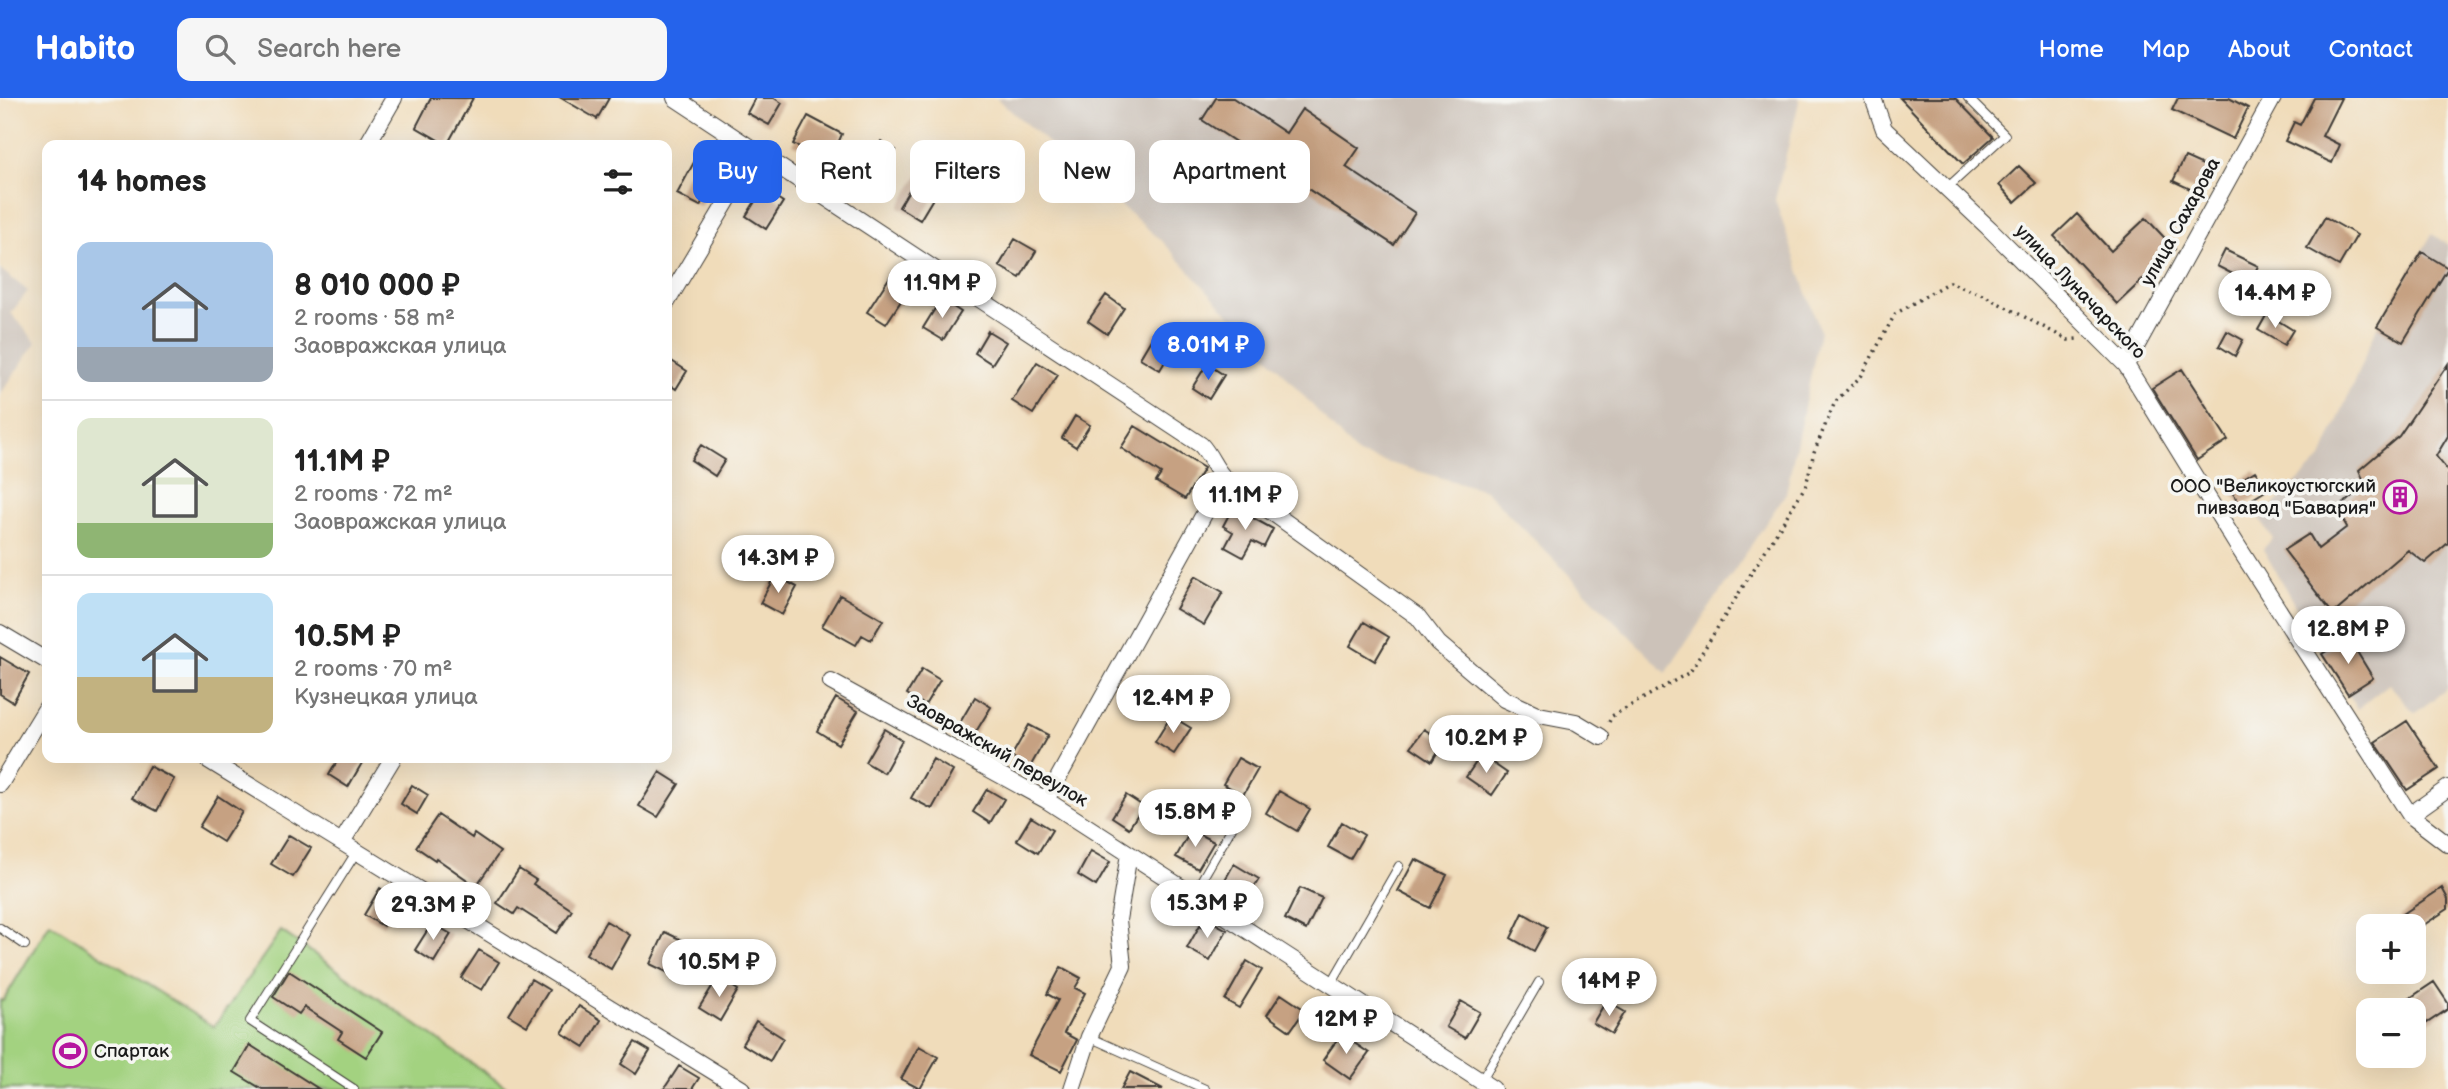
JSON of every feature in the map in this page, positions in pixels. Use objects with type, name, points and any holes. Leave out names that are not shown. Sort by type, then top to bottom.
[{"type":"street","points":[[370,140],[394,98]]},
{"type":"street","points":[[675,98],[740,140]]},
{"type":"street","name":"улица Луначарского","points":[[1873,98],[1884,129],[2126,365],[2237,545],[2410,815],[2448,844]]},
{"type":"street","name":"улица Сахарова","points":[[2126,365],[2273,98]]},
{"type":"street","points":[[782,168],[1201,445],[1224,478],[1418,617],[1438,643],[1504,699],[1539,715],[1576,722],[1601,737]]},
{"type":"street","points":[[672,294],[726,203]]},
{"type":"street","points":[[1046,800],[1224,478]]},
{"type":"street","points":[[0,633],[42,658]]},
{"type":"street","name":"Заовражский переулок","points":[[831,682],[1046,800],[1487,1085]]},
{"type":"street","points":[[0,784],[42,715]]},
{"type":"street","points":[[213,763],[742,1089]]},
{"type":"street","points":[[342,842],[390,763]]},
{"type":"street","points":[[2410,815],[2448,788]]},
{"type":"street","points":[[1072,1089],[1089,1037],[1123,966],[1118,920],[1129,854]]},
{"type":"lane","points":[[1947,188],[2005,135],[1968,98]]},
{"type":"lane","points":[[1193,895],[1242,810]]},
{"type":"lane","points":[[354,1089],[250,1021],[357,851]]},
{"type":"lane","points":[[1331,984],[1399,866]]},
{"type":"lane","points":[[0,928],[25,944]]},
{"type":"lane","points":[[1487,1085],[1539,982]]},
{"type":"lane","points":[[1089,1037],[1205,1089]]},
{"type":"path","points":[[1601,737],[1612,716],[1690,673],[1806,485],[1814,452],[1835,402],[1862,375],[1895,314],[1949,282],[1985,296],[2068,340],[2096,335]]},
{"type":"shaded area","points":[[996,98],[1800,98],[1775,200],[1820,331],[1786,493],[1666,673],[1485,490],[1357,454],[1163,242],[1118,203],[1135,203],[1135,140],[1045,140]]},
{"type":"shaded area","points":[[2432,234],[2448,245],[2448,688],[2415,713],[2389,684],[2357,709],[2322,654],[2263,549],[2273,538],[2259,519],[2322,458],[2377,327]]},
{"type":"shaded area","points":[[0,269],[28,291],[11,313],[36,342],[0,395]]},
{"type":"green space","points":[[50,923],[214,1027],[281,931],[509,1089],[0,1089],[0,1000],[3,1001]]},
{"type":"building","points":[[431,98],[473,98],[450,140],[438,140],[416,127]]},
{"type":"building","points":[[561,98],[609,98],[597,119]]},
{"type":"building","points":[[755,98],[774,98],[782,103],[769,125],[747,113]]},
{"type":"building","points":[[1216,98],[1233,98],[1286,133],[1302,109],[1359,148],[1346,167],[1415,213],[1394,245],[1310,190],[1310,140],[1233,140],[1202,120]]},
{"type":"building","points":[[1900,98],[1955,98],[1993,137],[1963,164]]},
{"type":"building","points":[[2178,98],[2229,98],[2248,108],[2233,139],[2172,110]]},
{"type":"building","points":[[2314,98],[2341,98],[2322,136],[2340,145],[2332,163],[2285,141],[2294,122],[2300,125]]},
{"type":"building","points":[[808,116],[842,134],[839,140],[796,140],[796,145],[793,144]]},
{"type":"building","points":[[2185,157],[2214,170],[2203,195],[2173,181]]},
{"type":"building","points":[[693,164],[693,202],[677,194]]},
{"type":"building","points":[[2019,166],[2036,183],[2015,202],[1999,185]]},
{"type":"building","points":[[910,189],[910,203],[930,203],[920,220],[899,207]]},
{"type":"building","points":[[783,202],[766,229],[746,216],[754,203]]},
{"type":"building","points":[[2077,214],[2111,251],[2146,218],[2175,249],[2117,304],[2054,236]]},
{"type":"building","points":[[2325,217],[2357,235],[2339,266],[2307,248]]},
{"type":"building","points":[[1015,239],[1036,251],[1020,278],[999,266]]},
{"type":"building","points":[[2225,250],[2258,266],[2250,283],[2217,266]]},
{"type":"building","points":[[2422,252],[2448,268],[2403,342],[2377,327]]},
{"type":"building","points":[[893,272],[912,284],[886,324],[867,312]]},
{"type":"building","points":[[1106,295],[1124,308],[1107,334],[1088,321]]},
{"type":"building","points":[[941,299],[961,312],[943,340],[923,328]]},
{"type":"building","points":[[2267,314],[2293,330],[2284,345],[2258,330]]},
{"type":"building","points":[[988,331],[1006,342],[992,364],[975,353]]},
{"type":"building","points":[[1156,331],[1176,343],[1160,370],[1140,358]]},
{"type":"building","points":[[2227,331],[2243,340],[2235,356],[2219,346]]},
{"type":"building","points":[[672,361],[687,371],[676,389],[672,386]]},
{"type":"building","points":[[1037,362],[1058,375],[1033,414],[1012,401]]},
{"type":"building","points":[[1207,364],[1224,375],[1209,399],[1192,388]]},
{"type":"building","name":"ООО \"Великоустюгский пивзавод \"Бавария\"","points":[[2448,364],[2448,436],[2436,456],[2448,471],[2448,543],[2425,563],[2408,550],[2333,614],[2284,550],[2309,534],[2318,549],[2347,527],[2337,510],[2365,484],[2359,470],[2399,436]]},
{"type":"building","points":[[2182,369],[2228,440],[2197,460],[2152,388]]},
{"type":"building","points":[[1075,416],[1090,425],[1076,447],[1062,438]]},
{"type":"building","points":[[1135,426],[1204,468],[1185,499],[1156,482],[1161,474],[1121,448]]},
{"type":"building","points":[[701,445],[725,460],[715,476],[691,460]]},
{"type":"building","points":[[2255,471],[2267,490],[2241,506],[2229,487]]},
{"type":"building","points":[[1233,507],[1273,529],[1264,547],[1252,541],[1243,557],[1225,547],[1233,532],[1223,526]]},
{"type":"building","points":[[775,575],[797,587],[782,615],[760,603]]},
{"type":"building","points":[[1195,576],[1223,592],[1204,625],[1176,609]]},
{"type":"building","points":[[840,595],[883,620],[871,640],[862,635],[856,645],[822,626]]},
{"type":"building","points":[[1364,622],[1389,637],[1375,661],[1350,646]]},
{"type":"building","points":[[2348,637],[2373,678],[2348,694],[2322,654]]},
{"type":"building","points":[[0,657],[29,674],[13,702],[0,694]]},
{"type":"building","points":[[922,669],[940,680],[925,705],[907,694]]},
{"type":"building","points":[[975,697],[991,707],[974,735],[958,726]]},
{"type":"building","points":[[836,698],[858,711],[838,744],[817,731]]},
{"type":"building","points":[[1171,716],[1191,728],[1174,754],[1155,742]]},
{"type":"building","points":[[2407,721],[2439,769],[2407,790],[2375,742]]},
{"type":"building","points":[[1029,725],[1048,735],[1030,767],[1011,757]]},
{"type":"building","points":[[884,729],[902,740],[884,773],[865,762]]},
{"type":"building","points":[[1424,729],[1444,742],[1432,761],[1411,747]]},
{"type":"building","points":[[1481,755],[1507,773],[1492,795],[1466,777]]},
{"type":"building","points":[[1238,758],[1258,769],[1243,795],[1223,784]]},
{"type":"building","points":[[933,759],[953,771],[932,809],[911,798]]},
{"type":"building","points":[[336,763],[362,763],[348,787],[329,775]]},
{"type":"building","points":[[149,766],[174,779],[157,811],[132,798]]},
{"type":"building","points":[[660,772],[679,784],[658,817],[639,806]]},
{"type":"building","points":[[412,785],[428,795],[417,814],[401,804]]},
{"type":"building","points":[[987,789],[1004,799],[990,823],[973,812]]},
{"type":"building","points":[[1279,791],[1310,809],[1297,831],[1266,813]]},
{"type":"building","points":[[1126,795],[1143,806],[1129,828],[1112,817]]},
{"type":"building","points":[[218,796],[242,812],[223,842],[199,827]]},
{"type":"building","points":[[438,815],[472,838],[474,834],[500,852],[476,886],[416,847]]},
{"type":"building","points":[[1031,817],[1052,830],[1038,853],[1017,840]]},
{"type":"building","points":[[1342,822],[1364,835],[1350,859],[1328,847]]},
{"type":"building","points":[[1191,830],[1214,842],[1198,869],[1176,857]]},
{"type":"building","points":[[289,835],[311,848],[293,877],[271,864]]},
{"type":"building","points":[[1091,851],[1110,862],[1096,886],[1078,875]]},
{"type":"building","points":[[1415,859],[1447,875],[1430,908],[1398,891]]},
{"type":"building","points":[[1234,864],[1259,879],[1247,899],[1222,885]]},
{"type":"building","points":[[519,869],[536,880],[533,884],[572,910],[557,933],[518,908],[514,914],[497,903]]},
{"type":"building","points":[[380,888],[399,899],[383,926],[364,915]]},
{"type":"building","points":[[1300,888],[1322,898],[1306,930],[1285,919]]},
{"type":"building","points":[[2442,888],[2448,899],[2448,909],[2426,923],[2426,914],[2403,914]]},
{"type":"building","points":[[1523,913],[1547,927],[1534,951],[1511,938]]},
{"type":"building","points":[[606,921],[630,935],[611,969],[586,954]]},
{"type":"building","points":[[1211,921],[1227,930],[1210,961],[1187,948],[1200,925],[1207,928]]},
{"type":"building","points":[[432,923],[451,934],[434,962],[415,950]]},
{"type":"building","points":[[665,932],[692,945],[677,977],[650,964]]},
{"type":"building","points":[[479,950],[499,962],[482,990],[461,978]]},
{"type":"building","points":[[1247,961],[1262,970],[1239,1008],[1225,1000]]},
{"type":"building","points":[[1061,967],[1081,978],[1075,988],[1085,993],[1064,1033],[1077,1040],[1061,1071],[1029,1055],[1058,1000],[1047,994]]},
{"type":"building","points":[[289,971],[382,1032],[366,1057],[338,1039],[342,1032],[304,1007],[299,1014],[273,997]]},
{"type":"building","points":[[718,977],[738,990],[720,1021],[699,1008]]},
{"type":"building","points":[[531,979],[549,990],[527,1026],[509,1015]]},
{"type":"building","points":[[2434,982],[2448,1003],[2448,1009],[2427,1023],[2426,998],[2410,998]]},
{"type":"building","points":[[1281,994],[1305,1010],[1290,1031],[1267,1015]]},
{"type":"building","points":[[1461,1001],[1480,1012],[1465,1038],[1446,1027]]},
{"type":"building","points":[[1606,1001],[1625,1012],[1612,1034],[1593,1023]]},
{"type":"building","points":[[579,1006],[601,1020],[585,1047],[562,1033]]},
{"type":"building","points":[[756,1021],[783,1038],[770,1061],[742,1044]]},
{"type":"building","points":[[1341,1034],[1369,1053],[1350,1079],[1323,1060]]},
{"type":"building","points":[[635,1042],[650,1051],[636,1074],[621,1064]]},
{"type":"building","points":[[250,1045],[319,1089],[262,1089],[234,1072]]},
{"type":"building","points":[[919,1046],[938,1057],[920,1089],[901,1079]]},
{"type":"building","points":[[679,1066],[699,1078],[692,1089],[664,1089]]},
{"type":"building","points":[[1130,1072],[1163,1089],[1121,1089]]},
{"type":"place","name":"ООО \"Великоустюгский пивзавод \"Бавария\"","points":[[2400,497]]},
{"type":"place","name":"Спартак","points":[[70,1051]]}]
